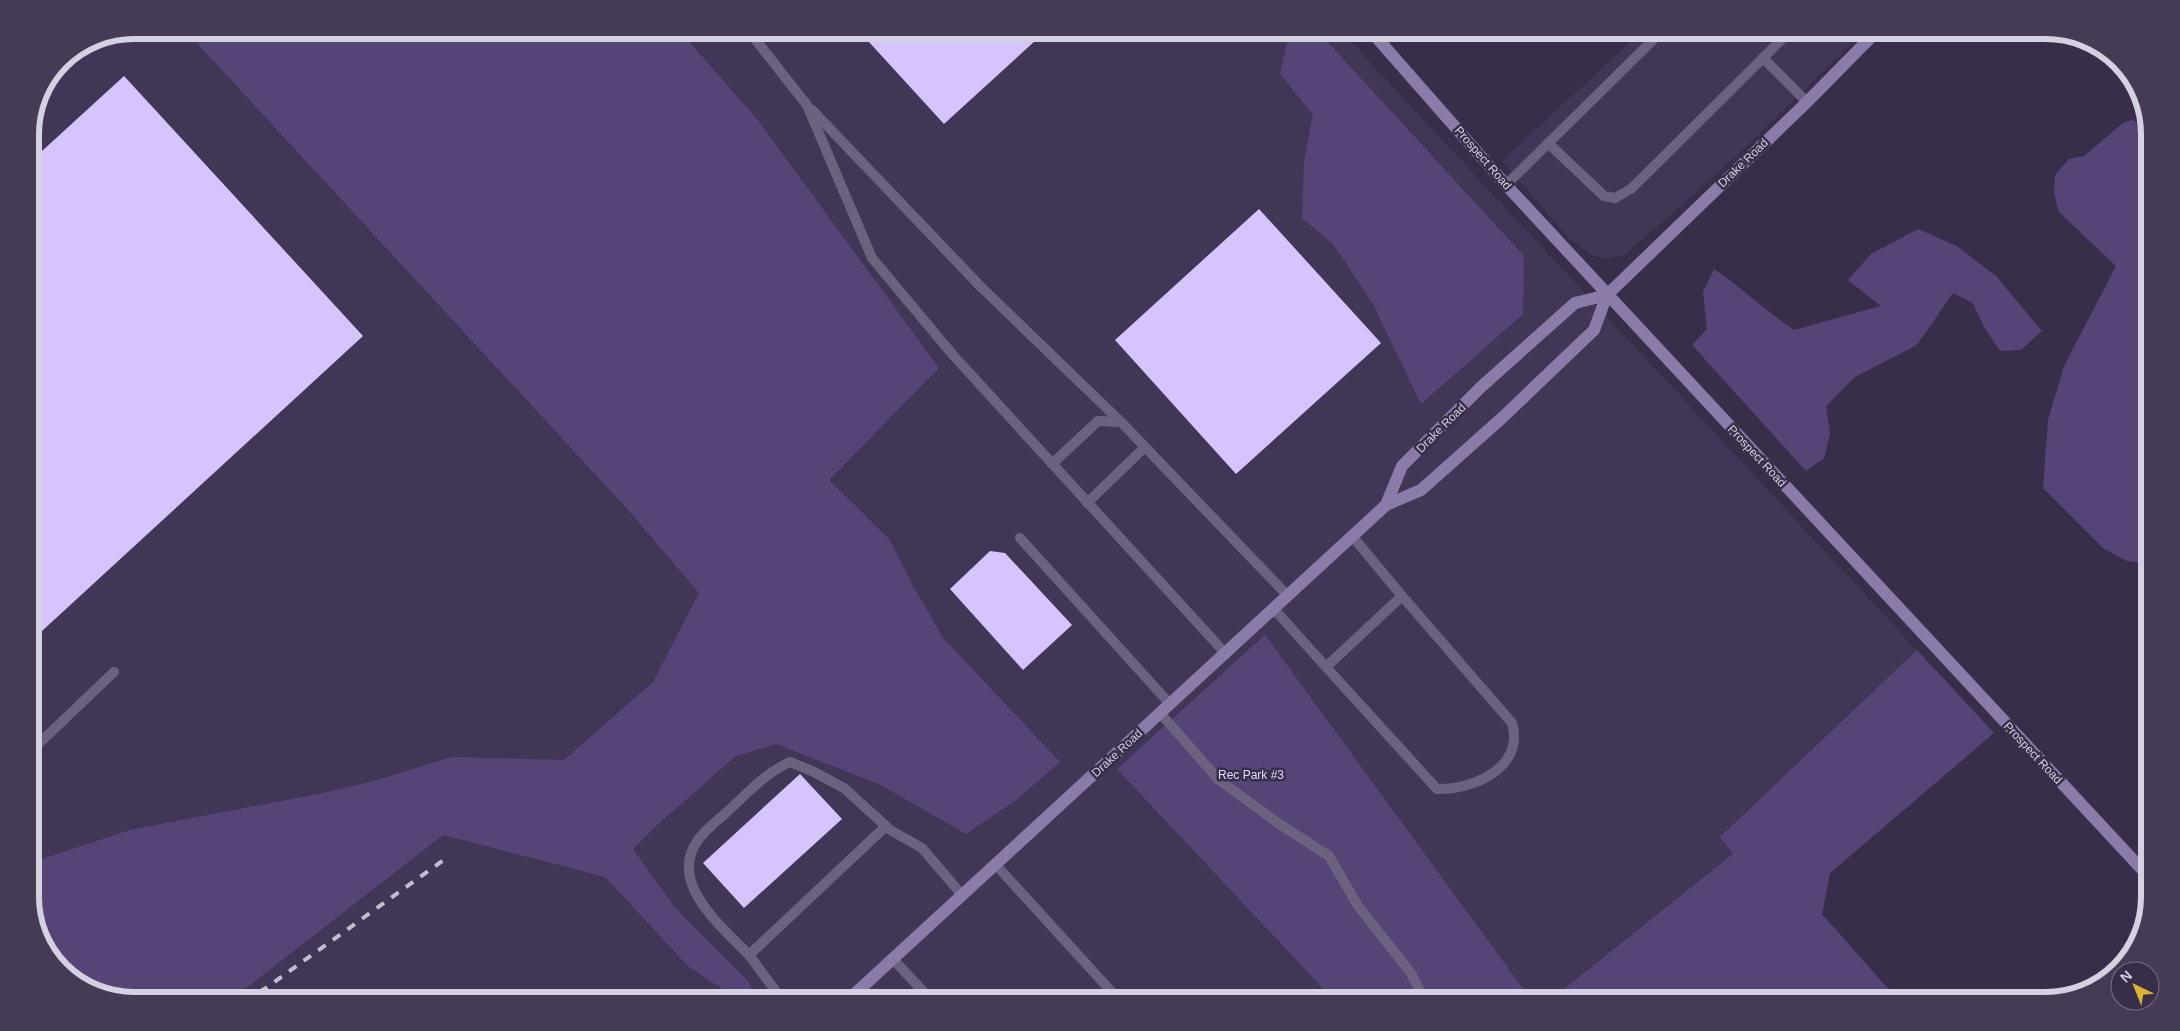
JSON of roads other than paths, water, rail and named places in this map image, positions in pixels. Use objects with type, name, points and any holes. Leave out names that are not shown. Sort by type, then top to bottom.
[{"type":"street","name":"Prospect Road","points":[[1378,39],[1506,185],[1607,295],[2141,868]]},
{"type":"street","name":"Drake Road","points":[[857,992],[1386,505],[1421,490],[1503,417],[1594,330],[1607,295],[1807,102],[1869,39]]},
{"type":"street","name":"Drake Road","points":[[1386,505],[1402,466],[1481,387],[1575,303],[1607,295]]},
{"type":"lane","points":[[755,39],[807,105],[980,286],[1121,422],[1288,596]]},
{"type":"lane","points":[[1506,185],[1654,39]]},
{"type":"lane","points":[[1548,143],[1604,196],[1615,198],[1631,189],[1782,39]]},
{"type":"lane","points":[[1763,58],[1807,102]]},
{"type":"lane","points":[[807,105],[872,258],[952,355],[1226,654]]},
{"type":"lane","points":[[1052,464],[1098,421],[1121,422]]},
{"type":"lane","points":[[1087,502],[1145,447]]},
{"type":"lane","points":[[1274,609],[1437,789],[1455,790],[1482,780],[1502,765],[1514,748],[1516,734],[1512,723],[1353,537]]},
{"type":"lane","points":[[1020,538],[1170,704]]},
{"type":"lane","points":[[1326,667],[1402,596]]},
{"type":"lane","points":[[39,743],[114,672]]},
{"type":"lane","points":[[1160,713],[1219,780],[1278,823],[1328,856],[1358,906],[1411,973],[1420,992]]},
{"type":"lane","points":[[776,992],[749,954],[704,907],[695,891],[689,872],[688,861],[698,840],[772,770],[790,762],[844,788],[888,828],[922,848],[962,895]]},
{"type":"lane","points":[[749,954],[885,827],[888,828]]},
{"type":"lane","points":[[996,864],[1112,992]]},
{"type":"lane","points":[[892,959],[923,992]]},
{"type":"railway","points":[[259,992],[445,859]]},
{"type":"park label","name":"Rec Park #3","points":[[1251,775]]}]
